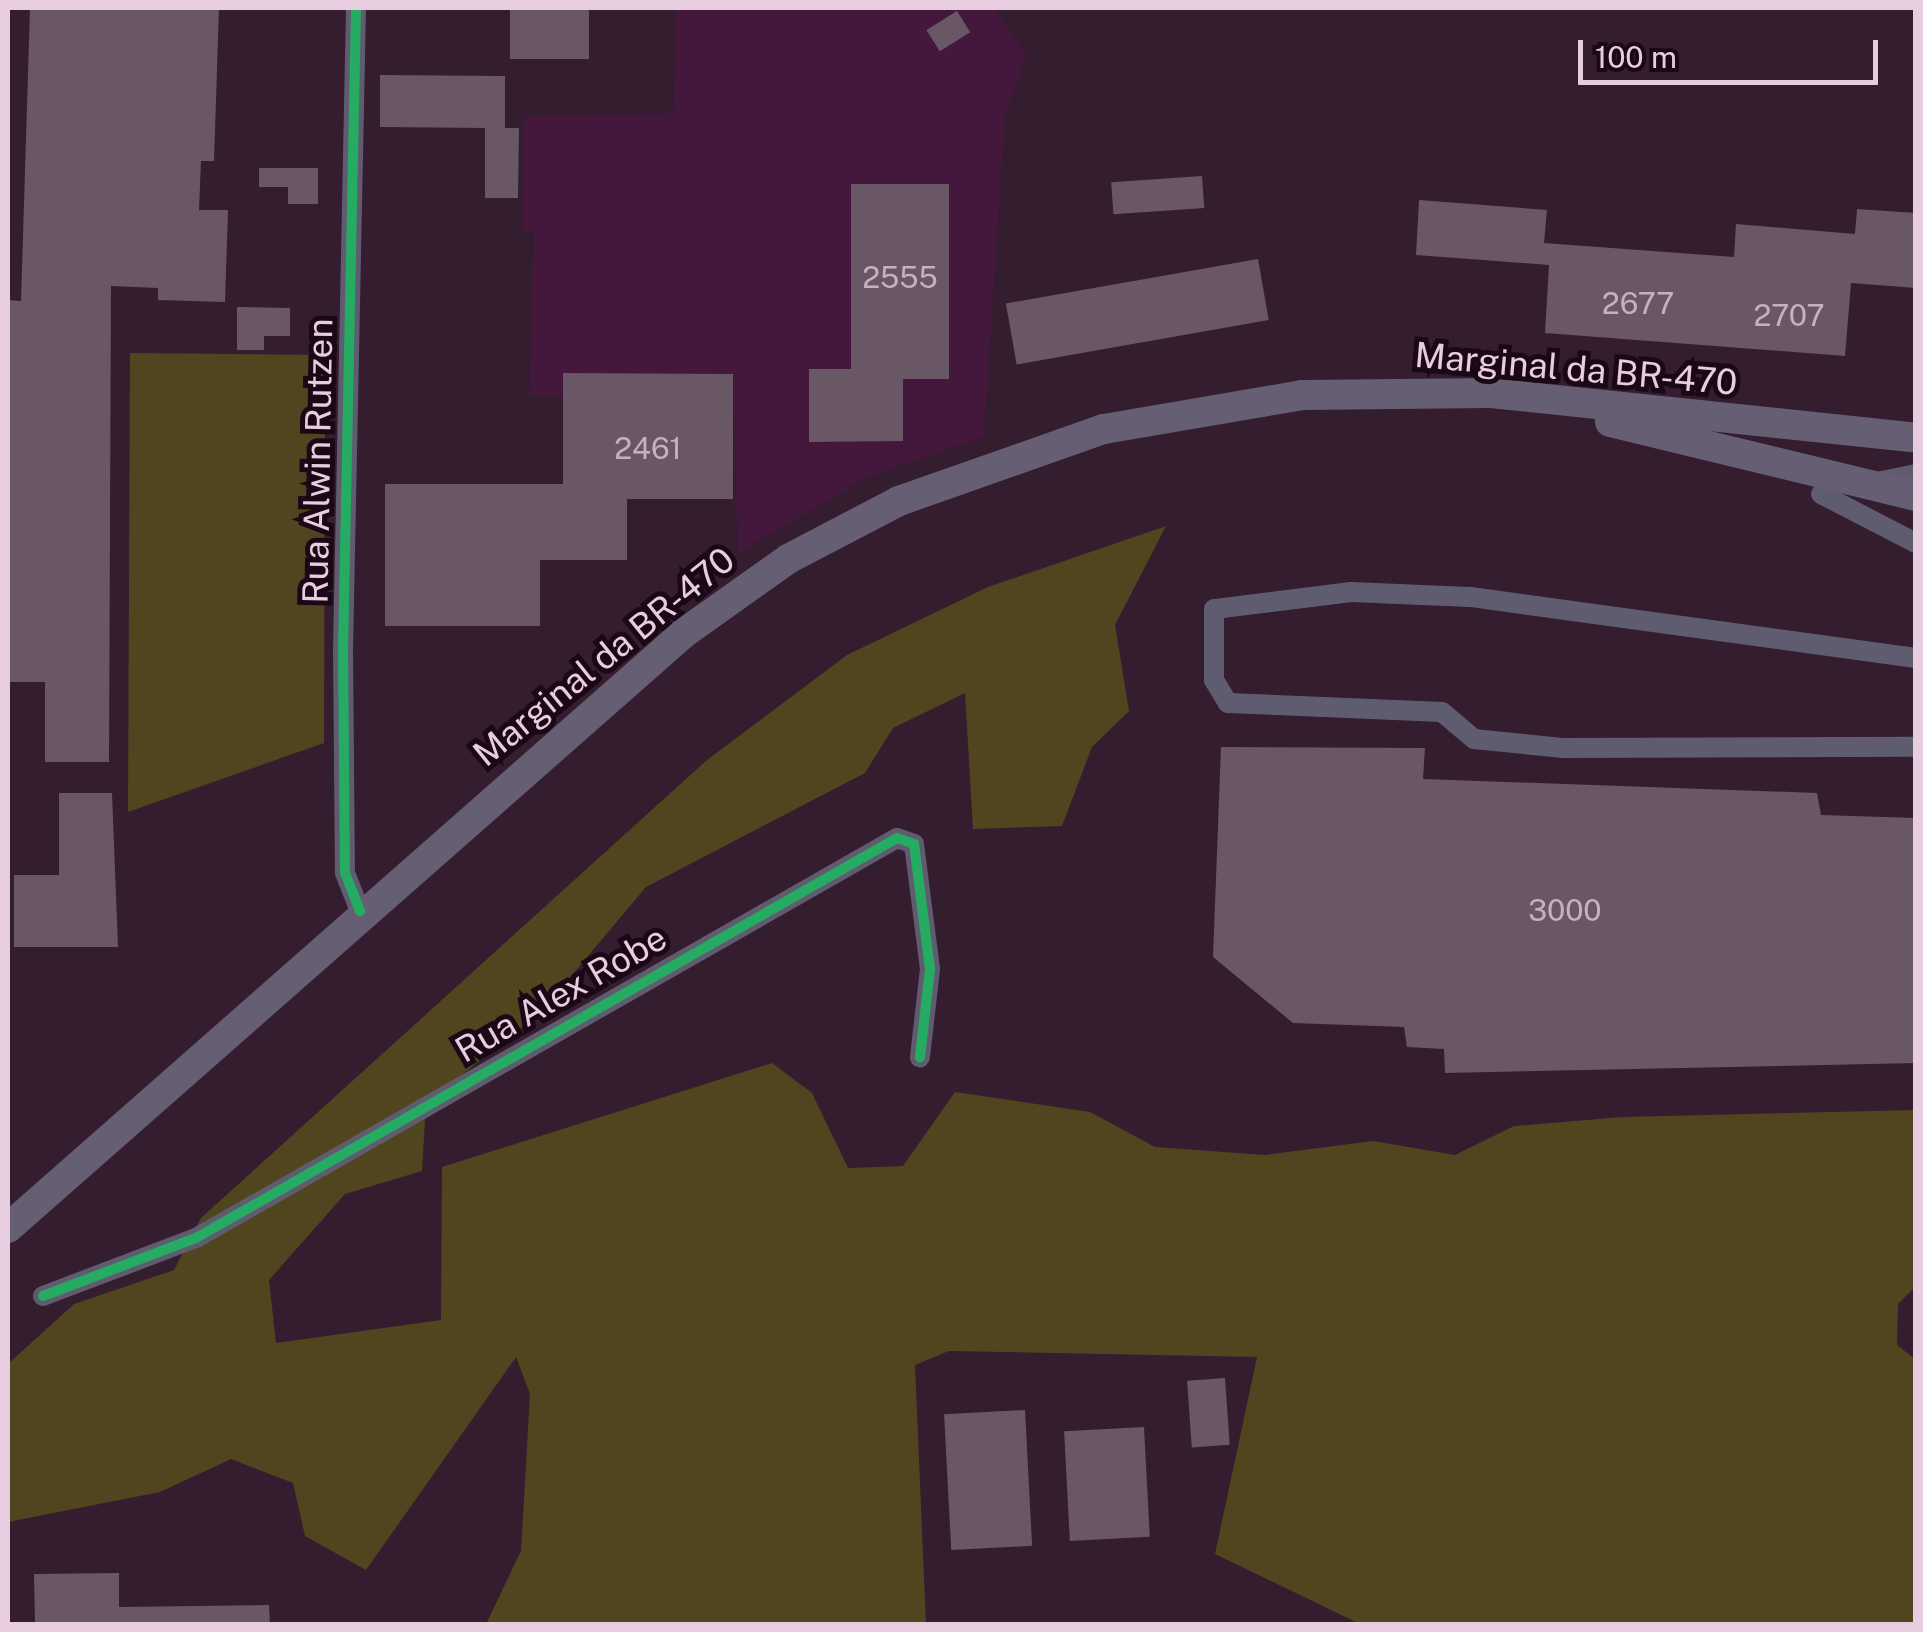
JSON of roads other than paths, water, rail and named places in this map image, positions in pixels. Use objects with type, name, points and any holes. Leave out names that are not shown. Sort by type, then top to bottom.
[{"type":"highway","name":"Marginal da BR-470","points":[[8,1228],[360,911],[684,633],[788,560],[899,501],[1041,447],[1238,402],[1491,392],[1916,438]]},
{"type":"highway","points":[[1491,392],[1916,496]]},
{"type":"street","name":"Rua Alwin Rutzen","points":[[356,8],[344,668],[345,873],[360,911]]},
{"type":"street","points":[[1916,474],[1821,494],[1916,542]]},
{"type":"street","points":[[1916,658],[1470,597],[1351,592],[1214,608],[1214,680],[1228,703],[1442,712],[1474,739],[1562,748],[1916,746]]},
{"type":"street","name":"Rua Alex Robe","points":[[43,1296],[196,1238],[898,838],[914,844],[930,969],[920,1058]]}]
